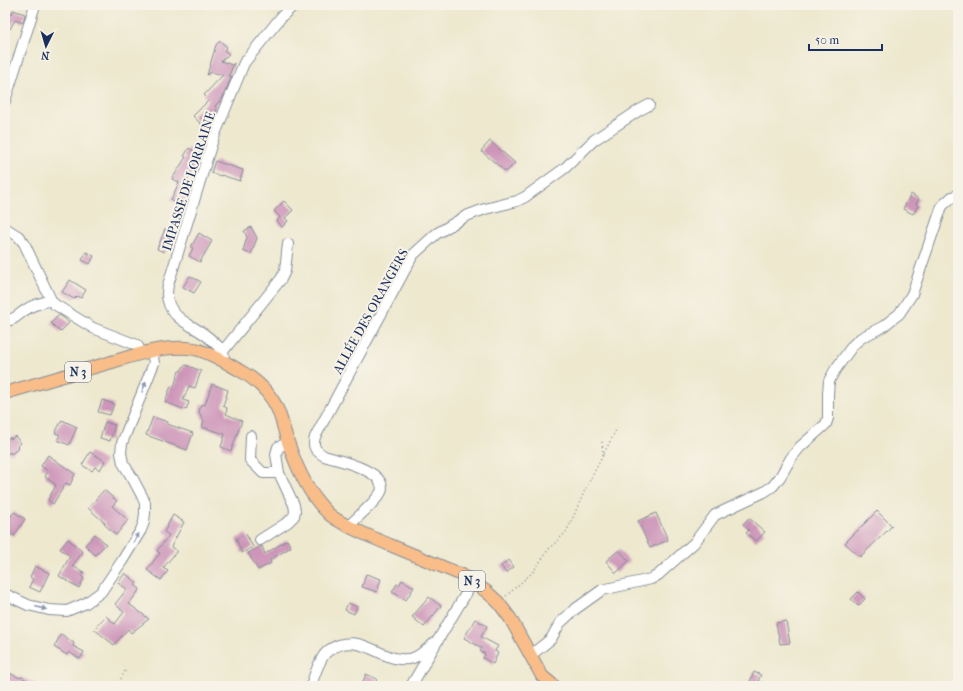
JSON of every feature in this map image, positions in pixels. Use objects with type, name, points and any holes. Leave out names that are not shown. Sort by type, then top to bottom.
[{"type":"main road","name":"N 3","points":[[5,393],[146,353],[170,348],[195,349],[223,356],[251,377],[269,396],[276,407],[288,443],[306,486],[330,514],[342,523],[371,537],[462,576],[487,592],[498,602],[510,618],[542,676],[554,686]]},
{"type":"street","points":[[5,101],[35,5]]},
{"type":"street","name":"IMPASSE DE LORRAINE","points":[[223,356],[204,334],[174,313],[168,302],[168,286],[213,140],[244,63],[282,16],[294,5]]},
{"type":"street","name":"ALLÉE DES ORANGERS","points":[[348,526],[380,494],[381,484],[376,476],[363,469],[324,456],[318,452],[314,448],[315,437],[413,255],[436,234],[466,216],[525,198],[565,168],[594,140],[649,105]]},
{"type":"street","points":[[530,655],[551,639],[560,623],[574,610],[602,590],[651,579],[694,543],[715,515],[764,492],[773,486],[800,447],[826,424],[828,418],[828,394],[830,381],[835,370],[853,345],[861,338],[884,326],[899,314],[912,294],[942,206],[958,195]]},
{"type":"street","points":[[5,228],[18,236],[24,243],[54,304],[93,328],[138,345],[146,353],[153,357],[154,363],[122,443],[121,453],[123,463],[142,496],[145,503],[146,513],[144,522],[122,562],[101,592],[86,603],[68,611],[49,610],[28,605],[5,594]]},
{"type":"street","points":[[223,356],[281,279],[284,271],[288,244]]},
{"type":"street","points":[[5,321],[13,319],[30,307],[51,300]]},
{"type":"street","points":[[251,436],[250,460],[263,473],[279,473]]},
{"type":"street","points":[[260,540],[288,522],[294,516],[294,505],[279,473],[276,454],[278,447],[288,443]]},
{"type":"street","points":[[411,686],[473,582]]},
{"type":"street","points":[[310,686],[323,657],[328,651],[342,644],[359,644],[388,657],[405,659],[413,658],[420,654],[438,640]]},
{"type":"path","points":[[498,602],[532,573],[548,550],[566,532],[617,428]]},
{"type":"path","points":[[602,442],[603,455]]},
{"type":"path","points":[[116,686],[125,670]]},
{"type":"building","points":[[13,10],[25,14],[23,23],[15,20],[10,29],[5,26],[5,17],[7,12],[12,14]]},
{"type":"building","points":[[220,41],[227,47],[224,50],[229,54],[221,61],[232,65],[234,63],[229,76],[232,76],[222,99],[215,106],[217,109],[208,120],[211,123],[206,129],[193,116],[209,100],[204,95],[223,75],[211,72],[207,75],[216,45]]},
{"type":"building","points":[[490,141],[515,163],[506,172],[481,151]]},
{"type":"building","points":[[189,148],[198,154],[193,161],[195,162],[193,165],[195,167],[186,181],[189,182],[186,188],[190,190],[185,207],[171,200],[179,182],[172,179],[186,157],[184,156]]},
{"type":"building","points":[[215,161],[243,170],[240,181],[211,173]]},
{"type":"building","points":[[911,194],[919,199],[916,204],[918,206],[913,214],[903,209]]},
{"type":"building","points":[[284,201],[293,210],[285,218],[288,221],[282,227],[277,221],[280,217],[274,211]]},
{"type":"building","points":[[251,227],[257,238],[251,254],[243,251],[247,237],[244,231]]},
{"type":"building","points":[[165,229],[172,231],[172,234],[176,235],[171,249],[166,247],[164,252],[157,249]]},
{"type":"building","points":[[199,233],[212,241],[200,262],[189,256],[193,248],[191,247]]},
{"type":"building","points":[[86,252],[94,256],[90,264],[82,260]]},
{"type":"building","points":[[190,276],[201,282],[194,293],[183,287]]},
{"type":"building","points":[[70,280],[86,290],[81,298],[77,296],[74,299],[62,292]]},
{"type":"building","points":[[59,315],[69,323],[60,332],[51,323]]},
{"type":"building","points":[[186,365],[201,371],[195,388],[189,386],[183,400],[189,402],[186,410],[165,402],[171,386],[174,387],[179,371],[181,371]]},
{"type":"building","points":[[212,384],[228,390],[223,406],[227,408],[226,414],[242,421],[231,451],[221,447],[225,434],[202,427],[204,421],[199,412],[201,404],[205,405]]},
{"type":"building","points":[[102,400],[114,404],[110,415],[98,412]]},
{"type":"building","points":[[153,417],[168,422],[167,424],[193,433],[187,450],[146,435]]},
{"type":"building","points":[[62,420],[77,427],[69,445],[57,440],[60,435],[55,433]]},
{"type":"building","points":[[105,422],[115,425],[110,441],[100,438]]},
{"type":"building","points":[[15,436],[21,443],[17,446],[19,448],[11,454],[10,452],[5,456],[5,442],[10,437],[11,439]]},
{"type":"building","points":[[90,452],[105,461],[100,470],[95,467],[92,471],[82,465]]},
{"type":"building","points":[[48,455],[75,474],[70,485],[66,483],[53,504],[48,500],[56,485],[45,477],[48,471],[41,466]]},
{"type":"building","points":[[104,490],[117,501],[112,506],[128,520],[116,535],[88,508]]},
{"type":"building","points":[[877,511],[892,526],[860,557],[845,543]]},
{"type":"building","points":[[14,512],[25,519],[14,536],[5,531],[5,513],[11,516]]},
{"type":"building","points":[[656,513],[668,540],[650,548],[638,521]]},
{"type":"building","points":[[173,515],[184,522],[171,547],[177,551],[163,568],[168,571],[161,580],[147,570],[160,553],[157,551],[169,535],[164,532]]},
{"type":"building","points":[[749,518],[765,532],[756,541],[746,533],[749,530],[743,524]]},
{"type":"building","points":[[95,534],[106,544],[95,555],[85,545]]},
{"type":"building","points":[[246,534],[253,547],[242,553],[236,539]]},
{"type":"building","points":[[68,539],[83,552],[72,566],[84,572],[81,576],[84,578],[79,588],[59,576],[70,556],[60,549]]},
{"type":"building","points":[[287,540],[291,547],[270,560],[271,563],[258,570],[248,553],[262,546],[265,554]]},
{"type":"building","points":[[619,550],[629,561],[616,573],[606,561]]},
{"type":"building","points":[[509,560],[514,567],[506,573],[501,566]]},
{"type":"building","points":[[35,566],[49,573],[40,592],[29,587],[33,579],[30,577]]},
{"type":"building","points":[[125,573],[137,583],[135,585],[140,589],[129,604],[149,619],[131,633],[128,629],[114,645],[94,629],[106,616],[115,624],[124,612],[115,604],[127,589],[118,583]]},
{"type":"building","points":[[366,574],[381,579],[377,592],[362,587]]},
{"type":"building","points":[[402,580],[414,587],[406,600],[392,592],[397,584],[399,585]]},
{"type":"building","points":[[858,592],[865,599],[858,606],[851,599]]},
{"type":"building","points":[[429,597],[441,606],[424,627],[412,617]]},
{"type":"building","points":[[348,603],[357,607],[354,614],[345,610]]},
{"type":"building","points":[[475,619],[487,626],[481,637],[498,646],[495,651],[498,653],[493,664],[483,658],[485,654],[480,651],[482,648],[464,638]]},
{"type":"building","points":[[786,621],[790,643],[780,644],[776,623]]},
{"type":"building","points":[[61,634],[74,643],[73,646],[84,652],[80,659],[69,652],[67,655],[54,647]]},
{"type":"building","points":[[5,671],[40,686],[17,686],[5,679]]},
{"type":"building","points":[[754,672],[761,675],[758,681],[770,686],[748,686]]},
{"type":"building","points":[[366,674],[377,679],[374,686],[362,684]]}]
